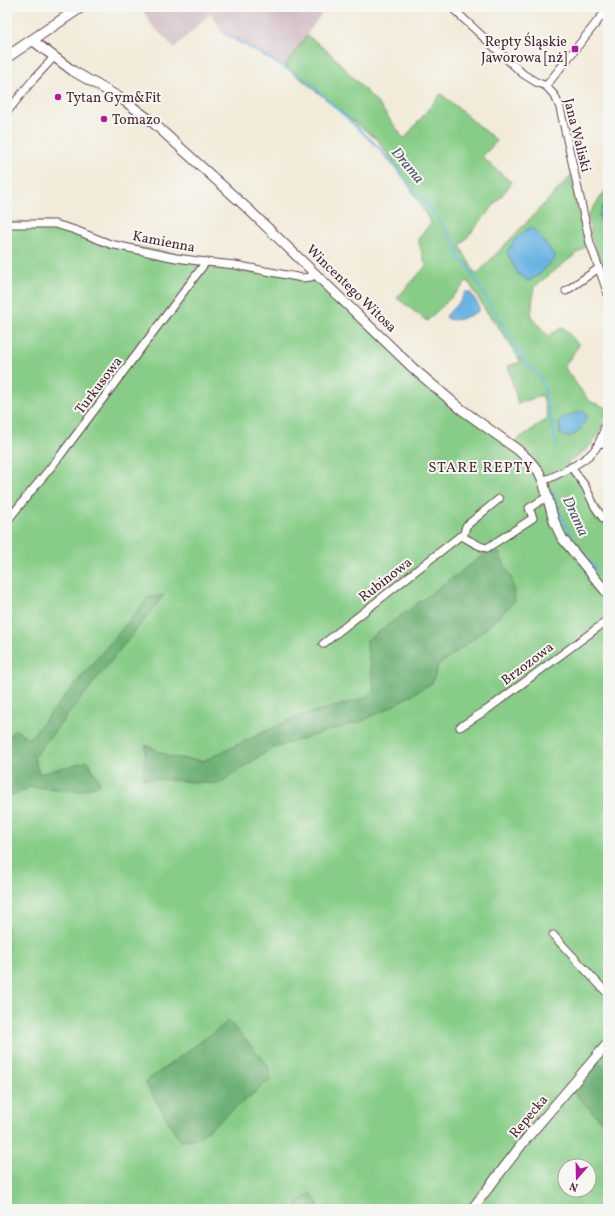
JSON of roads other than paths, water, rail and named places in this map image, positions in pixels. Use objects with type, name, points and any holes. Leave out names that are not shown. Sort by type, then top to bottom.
[{"type":"main road","points":[[7,57],[81,7]]},
{"type":"street","name":"Jana Waliski","points":[[451,7],[523,74],[546,86],[555,96],[560,108],[590,243],[608,294]]},
{"type":"street","points":[[546,86],[608,8]]},
{"type":"street","name":"Wincentego Witosa","points":[[32,40],[73,71],[122,100],[150,120],[247,208],[424,378],[461,409],[518,450],[530,461],[539,472],[543,481],[554,521],[562,538],[608,594]]},
{"type":"street","points":[[7,112],[54,57]]},
{"type":"street","name":"Kamienna","points":[[7,224],[55,224],[110,244],[176,258],[235,265],[302,278],[311,278],[316,273]]},
{"type":"street","name":"Turkusowa","points":[[7,521],[60,456],[206,262]]},
{"type":"street","points":[[566,291],[599,268]]},
{"type":"street","points":[[543,481],[560,474],[595,450],[599,443],[608,416]]},
{"type":"street","points":[[599,443],[608,444]]},
{"type":"street","points":[[571,467],[586,486],[595,507],[608,525]]},
{"type":"street","points":[[463,537],[487,548],[533,518],[529,508],[547,496]]},
{"type":"street","name":"Rubinowa","points":[[323,644],[460,536],[463,537],[466,526],[499,499]]},
{"type":"street","name":"Brzozowa","points":[[460,727],[488,709],[608,620]]},
{"type":"street","points":[[553,935],[608,994]]},
{"type":"street","name":"Repecka","points":[[472,1209],[526,1139],[608,1044]]},
{"type":"water","points":[[608,197],[608,224],[602,226],[599,215]]},
{"type":"water","points":[[532,227],[556,257],[539,275],[528,281],[518,274],[507,253],[517,238]]},
{"type":"water","points":[[465,292],[470,292],[478,304],[479,309],[477,312],[463,318],[455,320],[448,319],[446,316],[461,300]]},
{"type":"water","points":[[578,412],[586,412],[586,417],[582,427],[574,435],[565,436],[560,434],[559,422],[563,418]]},
{"type":"waterway","name":"Drama","points":[[224,31],[228,35],[305,79],[380,149],[442,223],[459,251],[459,259],[465,262],[523,359]]},
{"type":"waterway","name":"Drama","points":[[525,362],[541,378],[557,446]]},
{"type":"waterway","name":"Drama","points":[[553,489],[558,509],[572,538],[597,570]]},
{"type":"waterway","name":"Drama","points":[[601,575],[608,583]]},
{"type":"place","name":"Repty Śląskie Jaworowa [nż]","points":[[575,49]]},
{"type":"place","name":"Tytan Gym&Fit","points":[[58,97]]},
{"type":"place","name":"Tomazo","points":[[104,119]]},
{"type":"district","name":"STARE REPTY","points":[[481,467]]}]
